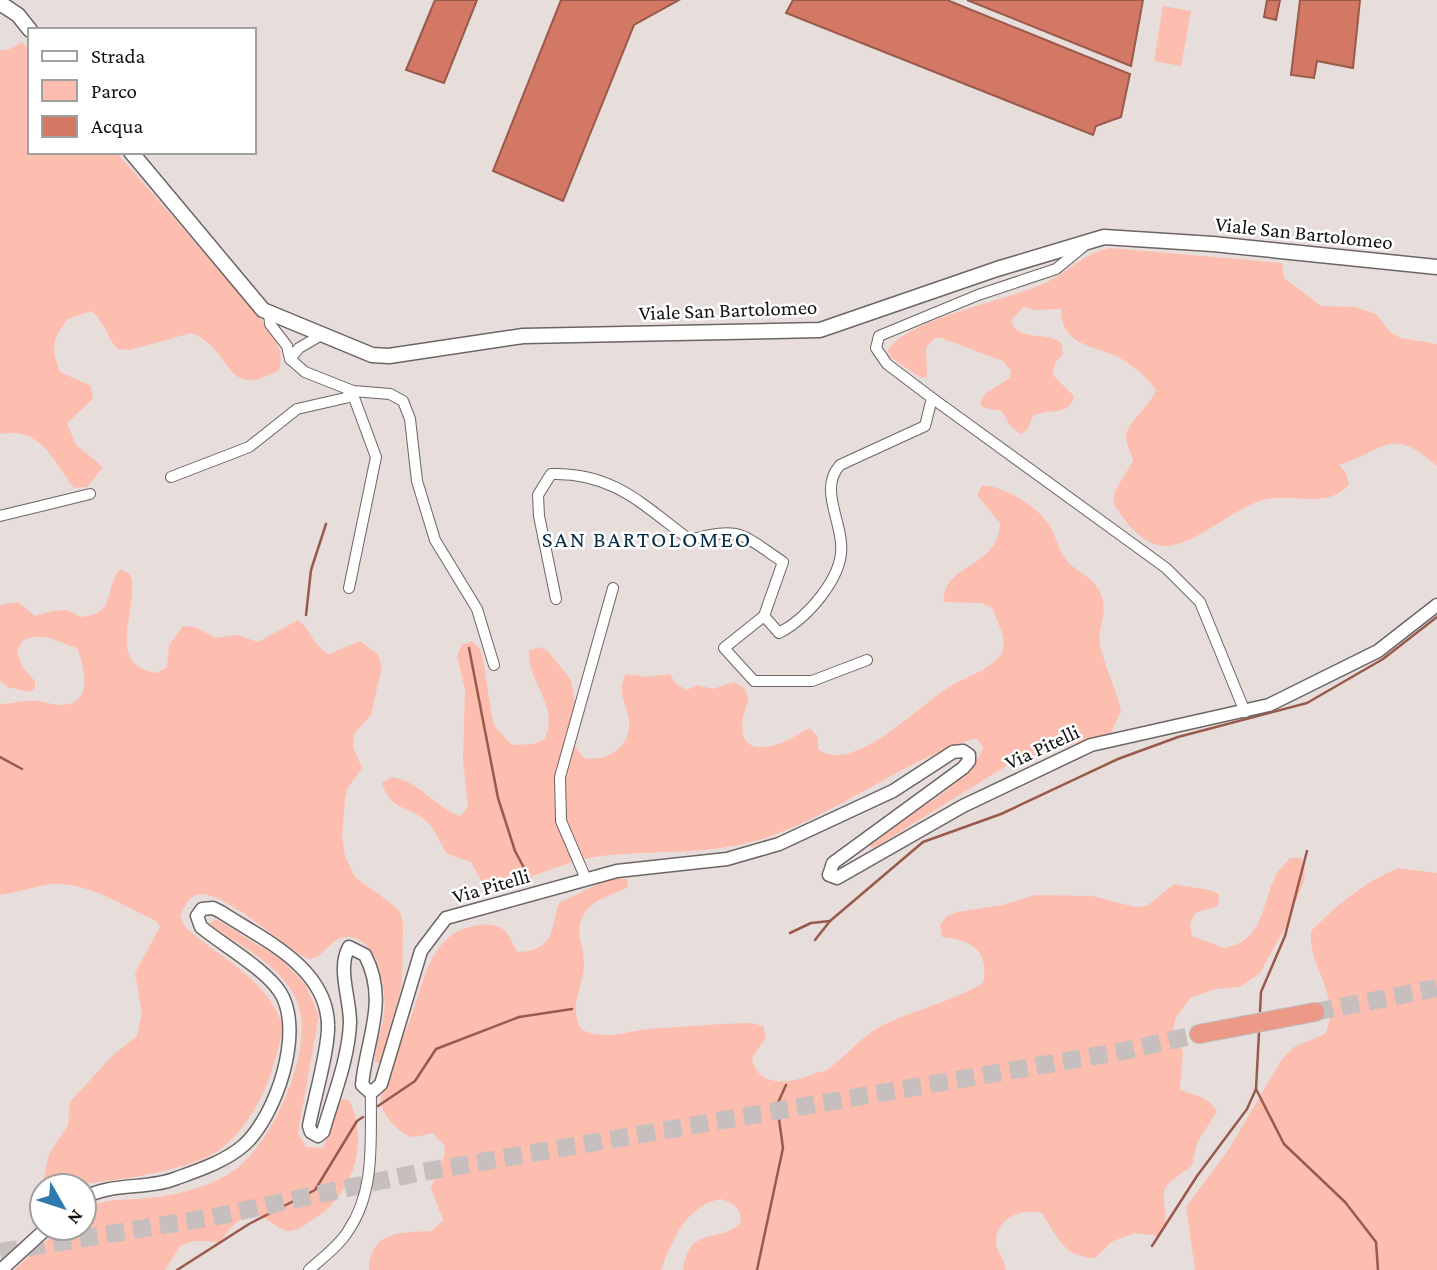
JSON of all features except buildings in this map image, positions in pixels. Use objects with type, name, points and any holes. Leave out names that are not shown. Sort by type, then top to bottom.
[{"type":"highway","points":[[1199,1034],[1315,1012]]},
{"type":"main road","points":[[0,3],[18,15],[28,28]]},
{"type":"main road","name":"Viale San Bartolomeo","points":[[133,154],[269,313],[372,355],[389,356],[523,336],[820,330],[1104,237],[1213,244],[1437,267]]},
{"type":"street","points":[[1093,239],[1056,269],[978,295],[879,336],[876,348],[887,364],[1166,568],[1200,601],[1245,712]]},
{"type":"street","points":[[269,313],[270,324],[287,346],[290,359],[305,372],[353,393],[376,457],[349,588]]},
{"type":"street","points":[[290,359],[299,348],[323,334]]},
{"type":"street","points":[[171,477],[249,447],[297,409],[353,393],[390,394],[403,401],[408,410],[417,481],[435,540],[477,609],[495,665]]},
{"type":"street","points":[[764,616],[779,633],[798,624],[834,579],[842,546],[829,484],[832,474],[839,465],[925,426],[932,398]]},
{"type":"street","points":[[556,599],[539,516],[538,495],[551,474],[570,473],[593,477],[625,490],[690,540],[712,534],[741,533],[783,562],[764,616],[724,648],[754,681],[812,681],[867,660]]},
{"type":"street","points":[[0,516],[90,495]]},
{"type":"street","points":[[586,879],[561,821],[560,777],[613,588]]},
{"type":"street","name":"Via Pitelli","points":[[371,1093],[381,1084],[421,951],[437,928],[455,915],[617,871],[727,859],[779,844],[893,791],[953,752],[962,751],[969,755],[969,761],[963,768],[833,863],[829,875],[837,878],[963,806],[1091,745],[1269,705],[1378,651],[1437,605]]},
{"type":"street","points":[[98,1192],[143,1187],[175,1179],[229,1156],[256,1132],[278,1087],[290,1036],[283,997],[272,983],[201,927],[197,916],[202,909],[213,908],[221,912],[299,963],[321,994],[328,1024],[309,1126],[315,1135],[323,1132],[349,1039],[345,953],[352,947],[365,955],[372,968],[377,1023],[363,1081],[363,1089],[371,1093],[369,1176],[364,1203],[347,1234],[309,1270]]},
{"type":"street","points":[[1,1270],[32,1242]]},
{"type":"green space","points":[[1163,6],[1191,11],[1181,66],[1154,61]]},
{"type":"green space","points":[[22,42],[28,48],[28,154],[118,154],[259,315],[280,354],[279,370],[261,378],[247,380],[238,377],[205,340],[191,333],[130,350],[118,349],[91,311],[68,319],[56,338],[54,350],[57,364],[60,372],[91,386],[93,399],[67,423],[76,445],[103,467],[87,487],[74,488],[37,441],[15,433],[0,434],[0,50],[8,50]]},
{"type":"green space","points":[[1111,248],[1282,263],[1284,278],[1321,306],[1355,307],[1376,314],[1390,332],[1401,338],[1437,344],[1437,466],[1409,446],[1388,445],[1339,465],[1346,473],[1349,484],[1330,497],[1263,500],[1188,540],[1165,546],[1157,545],[1134,531],[1113,502],[1115,491],[1133,461],[1126,439],[1127,433],[1156,390],[1128,363],[1090,347],[1069,334],[1061,309],[1036,310],[1023,307],[1011,321],[1020,332],[1049,337],[1061,343],[1063,354],[1055,363],[1053,375],[1074,396],[1063,410],[1033,416],[1027,430],[1021,434],[1011,427],[1002,411],[984,408],[980,403],[986,393],[1010,378],[1011,371],[1003,361],[941,338],[935,338],[926,348],[927,377],[921,378],[890,357],[888,351],[898,340],[914,330],[960,311],[1045,283],[1085,258]]},
{"type":"green space","points":[[982,485],[1010,493],[1037,511],[1050,526],[1066,560],[1099,590],[1104,603],[1100,645],[1121,711],[1111,733],[1011,763],[874,848],[866,845],[950,788],[965,774],[983,747],[976,738],[922,760],[819,815],[765,838],[725,848],[587,858],[495,889],[483,884],[471,862],[447,854],[426,821],[395,803],[386,792],[382,783],[392,777],[411,784],[442,807],[460,816],[468,807],[463,760],[465,690],[457,655],[462,645],[472,641],[480,649],[483,659],[492,718],[496,728],[512,745],[533,744],[544,740],[548,728],[546,706],[530,662],[529,651],[539,647],[548,651],[571,680],[575,704],[571,741],[584,758],[609,755],[626,739],[629,722],[622,687],[626,674],[647,677],[670,674],[676,684],[687,690],[697,685],[713,689],[734,682],[744,688],[749,699],[742,730],[744,738],[756,747],[781,743],[810,728],[818,737],[818,749],[832,755],[848,754],[866,747],[946,689],[983,670],[1001,654],[1003,637],[992,608],[981,603],[944,602],[946,589],[952,579],[990,550],[997,538],[1000,523],[977,495]]},
{"type":"green space","points":[[120,569],[130,574],[132,587],[127,646],[131,659],[140,668],[157,673],[167,667],[169,645],[183,626],[195,627],[215,638],[237,635],[258,642],[298,620],[319,647],[329,654],[360,641],[378,655],[382,667],[371,715],[354,734],[353,746],[362,768],[347,789],[342,836],[345,856],[355,877],[400,912],[403,923],[402,984],[383,1056],[380,1062],[375,1063],[385,1005],[379,968],[368,947],[359,940],[342,938],[319,955],[308,959],[221,900],[207,895],[196,895],[186,904],[180,916],[185,927],[251,978],[272,1004],[280,1019],[280,1042],[270,1076],[247,1121],[223,1147],[208,1156],[163,1171],[98,1182],[98,1172],[45,1172],[49,1154],[68,1125],[70,1102],[113,1055],[137,1036],[142,1013],[135,973],[160,927],[156,921],[109,898],[72,885],[45,885],[0,895],[0,704],[34,701],[58,705],[71,703],[83,692],[84,675],[77,648],[50,638],[30,638],[22,641],[17,651],[23,668],[35,681],[35,688],[30,692],[7,687],[0,681],[0,605],[18,602],[35,616],[64,610],[79,617],[91,615],[104,607]]},
{"type":"green space","points":[[1290,858],[1301,858],[1305,869],[1304,881],[1285,928],[1260,973],[1240,987],[1215,989],[1190,998],[1176,1018],[1173,1031],[1183,1052],[1180,1089],[1205,1099],[1217,1111],[1197,1143],[1192,1166],[1167,1185],[1164,1195],[1166,1225],[1159,1236],[1135,1233],[1113,1241],[1095,1258],[1084,1257],[1063,1244],[1042,1213],[1026,1212],[1005,1221],[997,1234],[997,1247],[1006,1270],[683,1270],[687,1255],[699,1240],[724,1233],[741,1222],[736,1207],[721,1199],[698,1209],[690,1216],[676,1236],[661,1270],[369,1270],[375,1247],[382,1240],[399,1233],[431,1231],[443,1220],[431,1188],[445,1153],[444,1145],[433,1133],[413,1137],[398,1129],[385,1114],[381,1095],[429,964],[436,951],[458,932],[477,925],[497,926],[506,932],[518,952],[530,950],[539,947],[549,936],[559,903],[610,878],[627,879],[628,887],[594,903],[586,911],[580,924],[584,963],[576,1013],[582,1030],[610,1035],[658,1028],[752,1023],[763,1026],[766,1037],[752,1058],[755,1068],[768,1079],[785,1081],[826,1070],[883,1025],[983,983],[983,962],[976,949],[961,941],[942,937],[940,925],[947,916],[1035,895],[1092,896],[1135,907],[1147,906],[1174,884],[1219,894],[1218,906],[1195,913],[1190,924],[1192,936],[1224,948],[1247,938],[1255,929],[1276,875]]},
{"type":"green space","points":[[1398,868],[1437,873],[1437,1270],[1195,1270],[1186,1207],[1227,1152],[1282,1059],[1294,1047],[1325,1034],[1330,1007],[1328,994],[1314,958],[1311,931],[1352,895]]},
{"type":"green space","points":[[216,919],[282,960],[305,984],[319,1015],[298,1133],[306,1147],[323,1148],[340,1099],[349,1100],[358,1132],[354,1166],[348,1181],[328,1208],[300,1228],[286,1231],[257,1215],[247,1216],[233,1226],[220,1242],[196,1241],[181,1245],[165,1270],[14,1270],[45,1242],[98,1242],[98,1204],[171,1195],[227,1175],[243,1163],[259,1145],[273,1122],[286,1097],[301,1045],[301,1021],[297,1001],[281,977],[270,967],[209,924]]},
{"type":"water","points":[[435,0],[477,0],[444,83],[406,70]]},
{"type":"water","points":[[561,0],[679,0],[634,25],[563,201],[493,171]]},
{"type":"water","points":[[793,0],[947,0],[1130,74],[1121,117],[1096,126],[1093,135],[786,13]]},
{"type":"water","points":[[967,0],[1143,0],[1131,66]]},
{"type":"water","points":[[1267,0],[1280,0],[1276,20],[1264,17]]},
{"type":"water","points":[[1300,0],[1360,0],[1353,68],[1317,61],[1314,78],[1291,75]]},
{"type":"waterway","points":[[306,615],[311,570],[326,524]]},
{"type":"waterway","points":[[815,940],[830,921],[923,842],[1001,814],[1118,759],[1178,737],[1307,703],[1383,659],[1437,617]]},
{"type":"waterway","points":[[469,648],[498,798],[515,851],[530,879]]},
{"type":"waterway","points":[[0,757],[22,769]]},
{"type":"waterway","points":[[1260,1011],[1261,992],[1285,936],[1307,851]]},
{"type":"waterway","points":[[790,933],[811,923],[830,921]]},
{"type":"waterway","points":[[378,1106],[415,1081],[436,1049],[519,1017],[572,1009]]},
{"type":"waterway","points":[[1152,1246],[1197,1176],[1247,1109],[1256,1089],[1259,1033]]},
{"type":"waterway","points":[[757,1270],[783,1148],[777,1105],[786,1085]]},
{"type":"waterway","points":[[1256,1089],[1284,1144],[1345,1202],[1376,1242],[1378,1270]]},
{"type":"waterway","points":[[177,1270],[249,1224],[315,1190],[357,1121],[363,1117]]},
{"type":"tunnel","points":[[1315,1012],[1437,988]]},
{"type":"tunnel","points":[[0,1252],[213,1217],[417,1173],[1124,1051],[1199,1034]]},
{"type":"district","name":"SAN BARTOLOMEO","points":[[647,539]]}]
